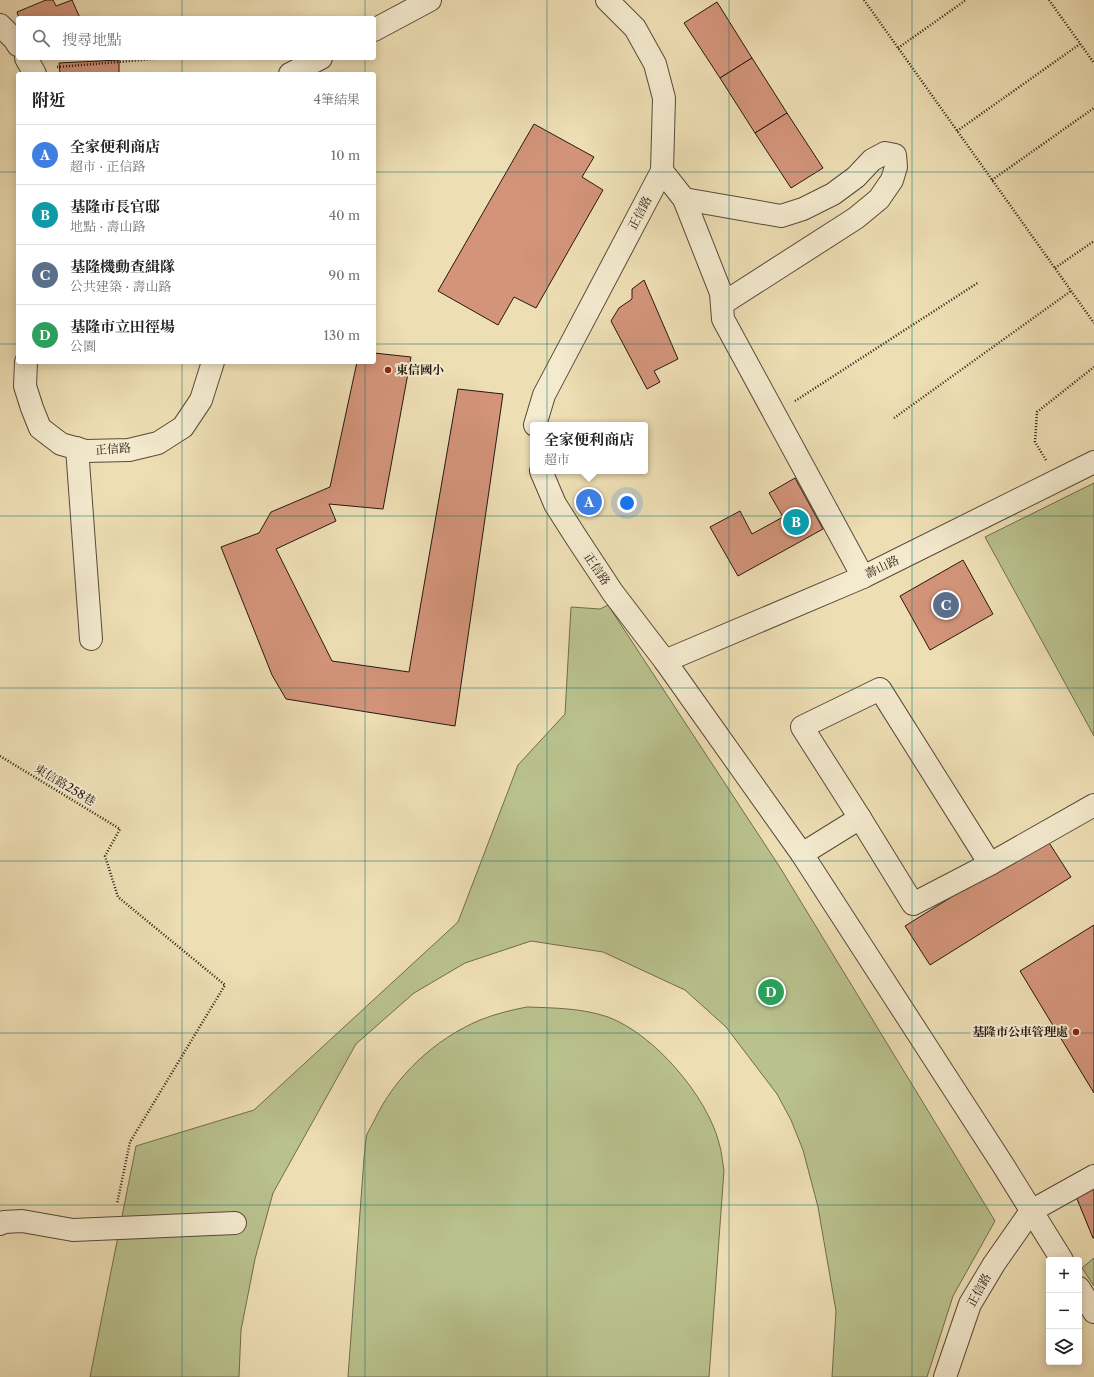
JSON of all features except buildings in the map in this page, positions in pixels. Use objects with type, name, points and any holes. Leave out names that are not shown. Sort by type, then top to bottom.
[{"type":"street","points":[[376,29],[430,0]]},
{"type":"street","name":"正信路","points":[[535,422],[544,395],[662,171],[664,98],[655,64],[635,28],[607,0]]},
{"type":"street","points":[[0,25],[16,42]]},
{"type":"street","points":[[294,72],[317,60]]},
{"type":"street","points":[[684,199],[781,216],[803,209],[833,194],[856,177],[872,160],[886,152],[895,155],[896,167],[892,180],[879,199],[856,218],[722,304]]},
{"type":"street","points":[[662,171],[684,199],[721,293],[723,319],[863,576]]},
{"type":"street","name":"正信路","points":[[26,364],[25,386],[40,428],[61,444],[86,451],[129,450],[158,443],[183,427],[201,400],[212,364]]},
{"type":"street","points":[[77,448],[91,639]]},
{"type":"street","name":"壽山路","points":[[665,661],[863,576],[1094,462]]},
{"type":"street","name":"正信路","points":[[542,474],[555,504],[613,593],[665,661],[802,854],[1060,1257]]},
{"type":"street","points":[[990,864],[880,689],[802,727],[913,904],[990,864],[1094,805]]},
{"type":"street","points":[[802,854],[860,818]]},
{"type":"street","points":[[1031,1211],[1094,1176]]},
{"type":"street","name":"正信路","points":[[945,1377],[970,1304],[994,1264],[1031,1211]]},
{"type":"street","points":[[0,1224],[4,1222],[22,1221],[72,1230],[235,1223]]},
{"type":"street","points":[[1082,1293],[1094,1312]]},
{"type":"path","points":[[864,0],[1094,323]]},
{"type":"path","points":[[898,48],[966,0]]},
{"type":"path","points":[[1049,0],[1094,63]]},
{"type":"path","points":[[957,131],[1080,44]]},
{"type":"path","points":[[31,67],[136,60]]},
{"type":"path","points":[[992,180],[1094,108]]},
{"type":"path","points":[[1055,268],[1094,241]]},
{"type":"path","points":[[774,414],[980,282]]},
{"type":"path","points":[[894,418],[1071,291]]},
{"type":"path","points":[[1058,481],[1035,442],[1037,412],[1094,367]]},
{"type":"path","name":"東信路258巷","points":[[0,756],[120,829],[105,856],[118,898],[225,985],[130,1142],[114,1218],[120,1229]]},
{"type":"green space","points":[[1094,483],[1094,736],[985,537]]},
{"type":"green space","points":[[608,605],[781,869],[995,1221],[953,1296],[927,1377],[832,1377],[836,1311],[818,1207],[803,1150],[791,1120],[777,1094],[726,1027],[685,990],[603,952],[531,941],[465,963],[414,993],[356,1044],[273,1193],[255,1259],[241,1330],[239,1377],[90,1377],[136,1146],[254,1110],[458,922],[518,765],[565,714],[571,607],[600,609]]},
{"type":"green space","points":[[527,1007],[568,1009],[588,1012],[608,1017],[625,1025],[643,1037],[676,1069],[691,1087],[713,1125],[720,1146],[724,1170],[709,1377],[348,1377],[365,1143],[367,1134],[393,1089],[405,1074],[432,1048],[447,1037],[480,1020],[503,1012]]},
{"type":"green space","points":[[1094,1258],[1094,1286],[1082,1268]]},
{"type":"place","name":"東信國小","points":[[388,370]]},
{"type":"place","name":"全家便利商店","points":[[589,502]]},
{"type":"place","name":"基隆市長官邸","points":[[796,522]]},
{"type":"place","name":"基隆機動查緝隊","points":[[946,605]]},
{"type":"place","name":"基隆市立田徑場","points":[[771,992]]},
{"type":"place","name":"基隆市公車管理處","points":[[1076,1032]]}]
